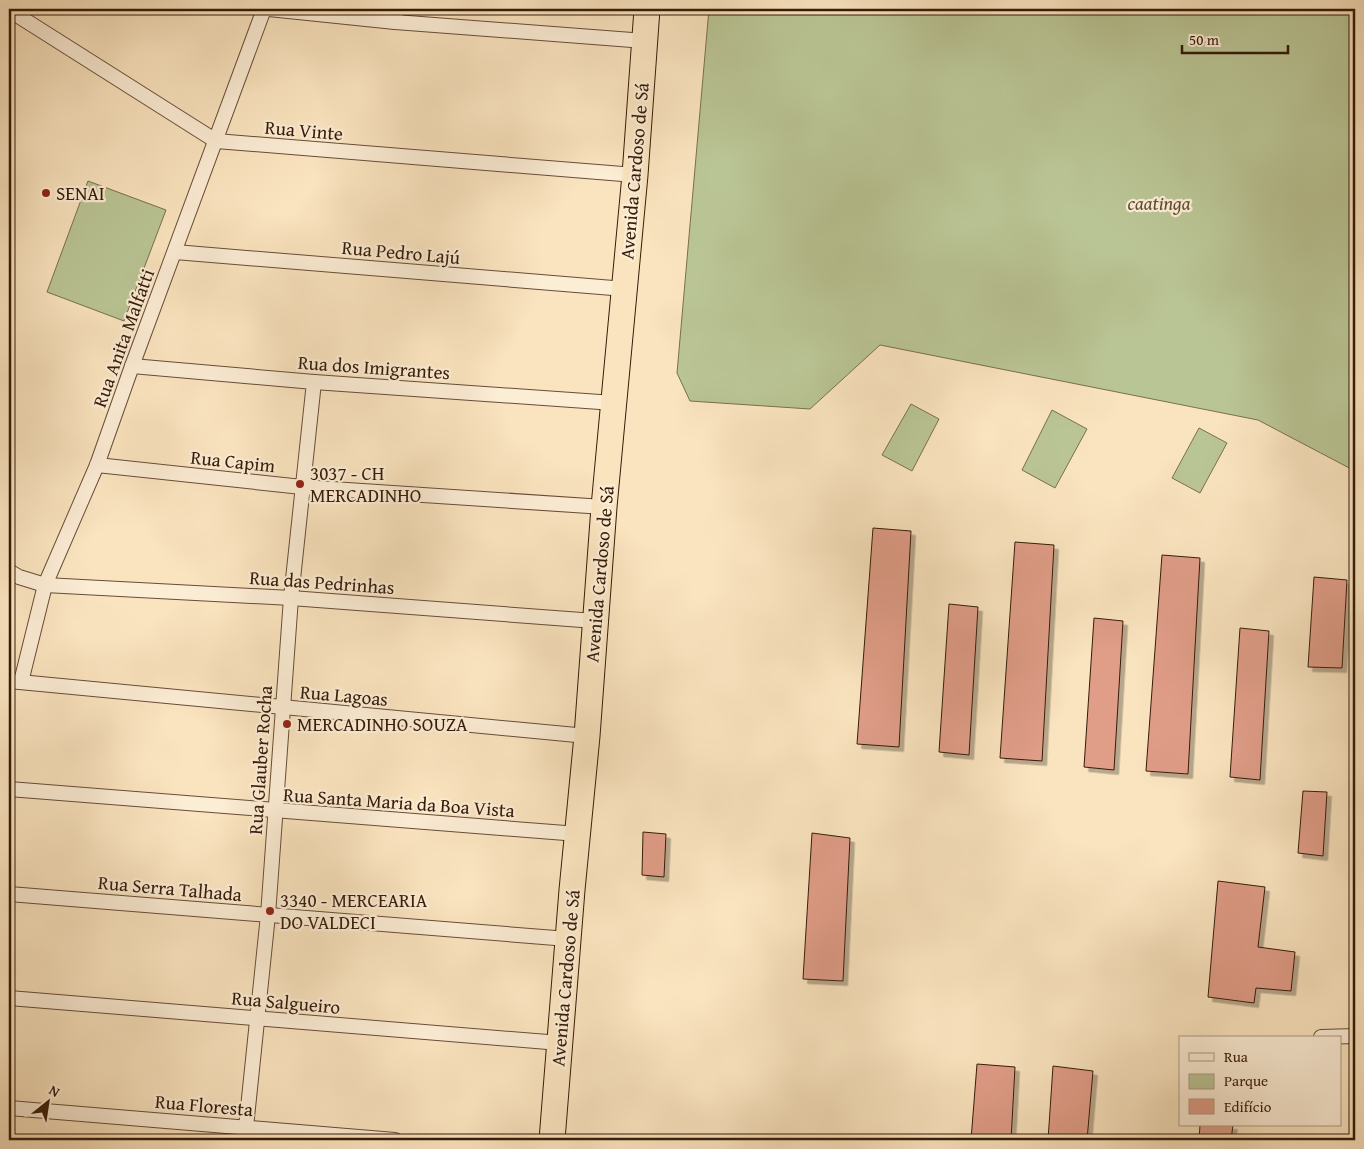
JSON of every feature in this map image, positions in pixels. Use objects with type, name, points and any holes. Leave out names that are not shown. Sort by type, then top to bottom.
[{"type":"highway","name":"Avenida Cardoso de Sá","points":[[552,1140],[587,736],[604,507],[635,175],[648,9]]},
{"type":"street","name":"Rua Anita Malfatti","points":[[15,681],[45,585],[97,465],[264,9]]},
{"type":"street","points":[[269,9],[395,15],[645,41]]},
{"type":"street","name":"Rua Vinte","points":[[9,10],[216,141],[635,175]]},
{"type":"street","name":"Rua Pedro Lajú","points":[[175,252],[624,289]]},
{"type":"street","name":"Rua dos Imigrantes","points":[[132,366],[314,382],[614,403]]},
{"type":"street","name":"Rua Glauber Rocha","points":[[247,1134],[268,915],[291,598],[314,382]]},
{"type":"street","name":"Rua Capim","points":[[97,465],[302,487],[604,507]]},
{"type":"street","name":"Rua das Pedrinhas","points":[[9,571],[19,577],[45,585],[291,598],[595,621]]},
{"type":"street","name":"Rua Lagoas","points":[[15,681],[587,736]]},
{"type":"street","name":"Rua Santa Maria da Boa Vista","points":[[9,789],[578,834]]},
{"type":"street","name":"Rua Serra Talhada","points":[[9,894],[568,939]]},
{"type":"street","name":"Rua Salgueiro","points":[[9,998],[560,1043]]},
{"type":"street","points":[[1342,1036],[1355,1036]]},
{"type":"street","name":"Rua Floresta","points":[[9,1108],[247,1134],[395,1140]]},
{"type":"green space","name":"caatinga","points":[[709,9],[1355,9],[1355,471],[1258,420],[880,345],[810,409],[690,401],[677,373]]},
{"type":"green space","points":[[88,181],[166,210],[124,321],[47,292]]},
{"type":"green space","points":[[911,404],[939,419],[912,471],[882,455]]},
{"type":"green space","points":[[1052,410],[1087,429],[1055,488],[1022,470]]},
{"type":"green space","points":[[1199,428],[1227,443],[1200,493],[1172,478]]},
{"type":"building","points":[[873,528],[911,531],[899,747],[857,744]]},
{"type":"building","points":[[1015,542],[1054,545],[1042,761],[1000,758]]},
{"type":"building","points":[[1162,555],[1200,558],[1188,774],[1146,771]]},
{"type":"building","points":[[1314,577],[1347,580],[1342,668],[1308,667]]},
{"type":"building","points":[[949,604],[978,607],[969,755],[939,752]]},
{"type":"building","points":[[1094,618],[1123,621],[1114,770],[1084,767]]},
{"type":"building","points":[[1240,628],[1269,631],[1260,780],[1230,777]]},
{"type":"building","points":[[1303,791],[1327,792],[1323,856],[1298,853]]},
{"type":"building","points":[[643,832],[666,834],[664,877],[642,875]]},
{"type":"building","points":[[812,833],[850,838],[843,981],[803,979]]},
{"type":"building","points":[[1218,881],[1265,887],[1258,947],[1295,952],[1291,991],[1256,988],[1254,1003],[1208,997]]},
{"type":"building","points":[[977,1064],[1015,1067],[1011,1140],[971,1140]]},
{"type":"building","points":[[1053,1066],[1093,1071],[1087,1140],[1048,1140]]},
{"type":"building","points":[[1200,1126],[1233,1126],[1231,1140],[1199,1140]]},
{"type":"place","name":"SENAI","points":[[46,193]]},
{"type":"place","name":"3037 - CH MERCADINHO","points":[[300,484]]},
{"type":"place","name":"MERCADINHO SOUZA","points":[[287,724]]},
{"type":"place","name":"3340 - MERCEARIA DO VALDECI","points":[[270,911]]}]
